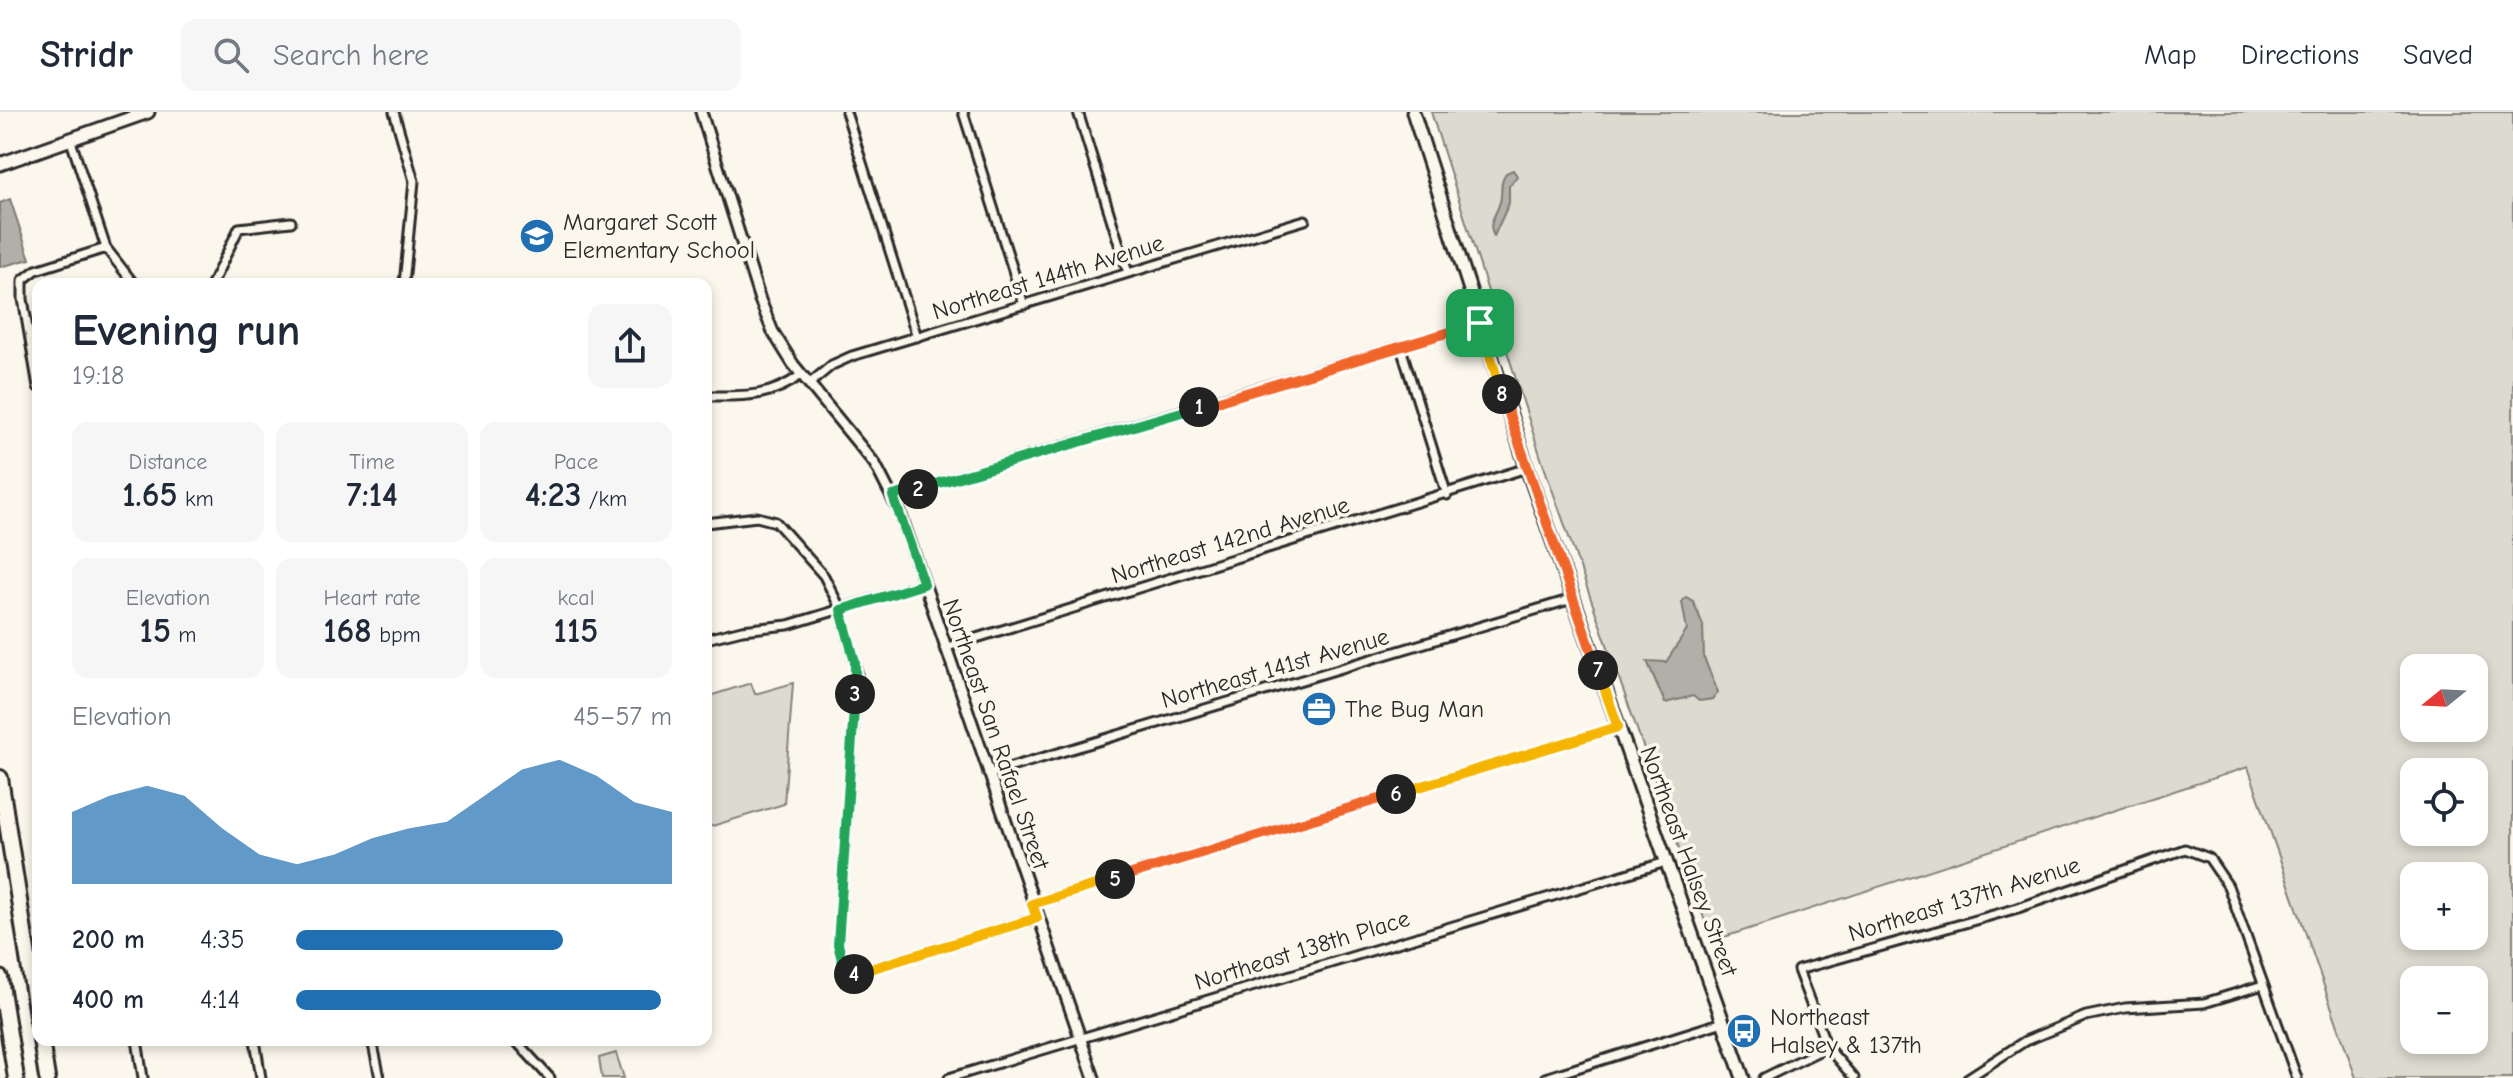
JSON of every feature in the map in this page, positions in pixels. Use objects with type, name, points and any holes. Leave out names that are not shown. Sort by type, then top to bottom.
[{"type":"highway","points":[[0,778],[32,983]]},
{"type":"highway","points":[[0,978],[16,1078]]},
{"type":"highway","points":[[42,1046],[47,1078]]},
{"type":"main road","points":[[0,164],[148,112]]},
{"type":"main road","name":"Northeast Halsey Street","points":[[1413,112],[1527,468],[1743,1078]]},
{"type":"street","points":[[394,112],[414,181],[405,278]]},
{"type":"street","name":"Northeast San Rafael Street","points":[[701,112],[764,311],[801,375],[867,452],[893,496],[1094,1078]]},
{"type":"street","points":[[846,112],[917,337]]},
{"type":"street","points":[[963,112],[1024,305]]},
{"type":"street","points":[[1078,112],[1128,273]]},
{"type":"street","points":[[70,138],[106,248],[129,278]]},
{"type":"street","name":"Northeast 144th Avenue","points":[[809,384],[843,359],[1305,220]]},
{"type":"street","points":[[215,278],[239,228],[291,222]]},
{"type":"street","points":[[32,352],[23,280],[36,270],[106,248]]},
{"type":"street","points":[[893,496],[1480,323]]},
{"type":"street","points":[[1401,348],[1447,495]]},
{"type":"street","points":[[712,396],[769,394],[801,375]]},
{"type":"street","name":"Northeast 142nd Avenue","points":[[944,648],[1527,468]]},
{"type":"street","points":[[712,522],[757,517],[783,528],[831,586],[841,610],[857,672],[838,944],[846,976],[1037,918]]},
{"type":"street","points":[[712,638],[742,630],[788,625],[924,584]]},
{"type":"street","name":"Northeast 141st Avenue","points":[[988,775],[1572,599]]},
{"type":"street","points":[[1032,904],[1618,727]]},
{"type":"street","name":"Northeast 137th Avenue","points":[[1827,1047],[1798,970],[2030,905],[2185,849],[2202,852],[2218,869],[2263,985]]},
{"type":"street","name":"Northeast 138th Place","points":[[949,1078],[1666,862]]},
{"type":"street","points":[[1968,1078],[2025,1041],[2086,1016],[2125,1008],[2204,1003],[2263,985],[2297,1078]]},
{"type":"street","points":[[1545,1078],[1723,1022]]},
{"type":"street","points":[[138,1046],[143,1078]]},
{"type":"street","points":[[256,1046],[261,1078]]},
{"type":"street","points":[[373,1046],[380,1078]]},
{"type":"street","points":[[520,1046],[545,1077]]},
{"type":"street","points":[[1764,1078],[1793,1067],[1827,1047],[1854,1078]]},
{"type":"street","points":[[984,1067],[988,1078]]},
{"type":"shaded area","points":[[1431,112],[2513,112],[2513,1078],[2356,1078],[2248,767],[1712,941],[1541,458]]},
{"type":"shaded area","points":[[1513,170],[1517,176],[1509,186],[1509,203],[1494,236],[1491,224],[1500,201],[1502,181],[1506,173]]},
{"type":"shaded area","points":[[10,199],[30,259],[0,267],[0,203]]},
{"type":"shaded area","points":[[1686,597],[1693,601],[1703,625],[1704,658],[1718,692],[1713,699],[1699,701],[1693,696],[1665,703],[1647,661],[1666,662],[1687,630],[1682,602]]},
{"type":"shaded area","points":[[751,683],[755,694],[793,683],[784,804],[712,826],[712,695]]},
{"type":"shaded area","points":[[616,1053],[624,1078],[602,1078],[599,1058]]},
{"type":"place","name":"Margaret Scott Elementary School","points":[[537,236]]},
{"type":"place","name":"The Bug Man","points":[[1319,709]]},
{"type":"place","name":"Northeast Halsey & 137th","points":[[1744,1031]]},
{"type":"route","points":[[1480,323],[1618,727],[1032,904],[1037,918],[846,976],[838,944],[857,672],[841,610],[924,584],[893,496],[1480,323]]}]
